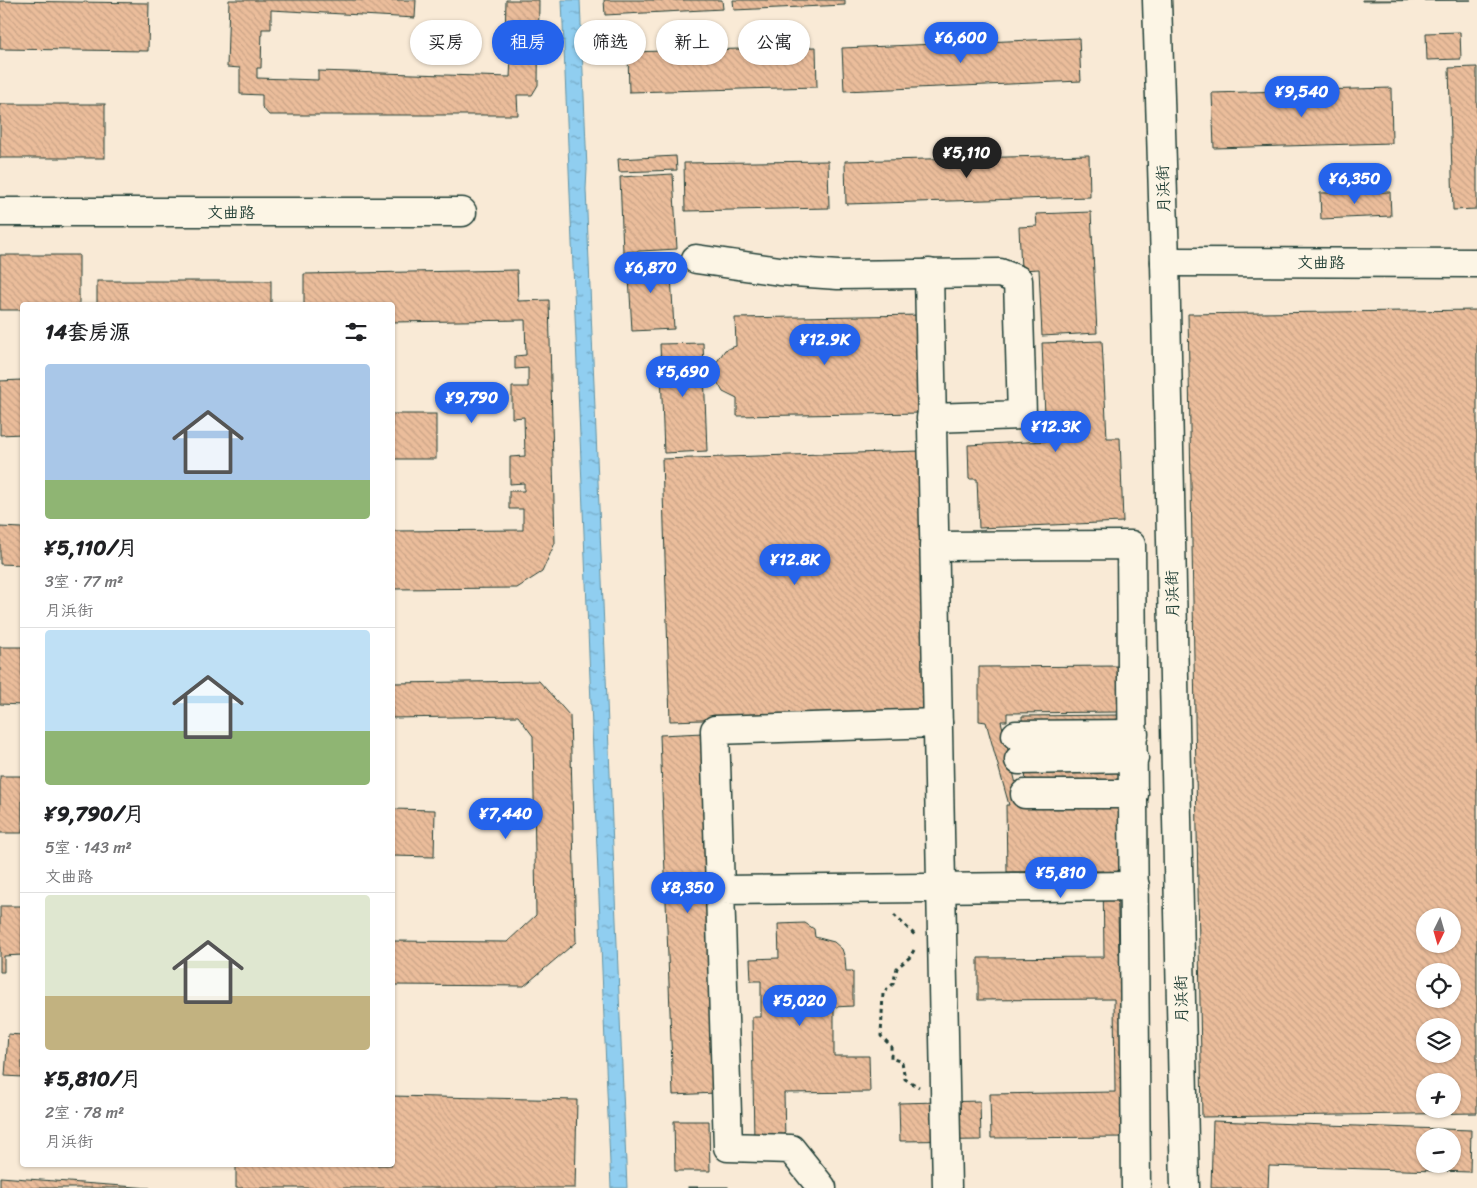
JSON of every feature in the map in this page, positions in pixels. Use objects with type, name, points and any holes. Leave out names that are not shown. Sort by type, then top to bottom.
[{"type":"street","name":"月浜街","points":[[1157,0],[1165,262],[1185,1188]]},
{"type":"street","name":"文曲路","points":[[0,212],[462,212]]},
{"type":"street","points":[[696,259],[780,271],[838,275],[1000,273],[1018,280],[1022,416],[931,418]]},
{"type":"street","name":"文曲路","points":[[1165,262],[1477,263]]},
{"type":"street","points":[[929,273],[947,1188]]},
{"type":"street","points":[[934,546],[1131,546],[1136,1188]]},
{"type":"street","points":[[822,1188],[791,1150],[728,1147],[714,730],[938,723]]},
{"type":"street","points":[[1017,748],[1134,746]]},
{"type":"street","points":[[1025,794],[1134,794]]},
{"type":"street","points":[[720,890],[1135,886]]},
{"type":"path","points":[[889,912],[904,922],[920,940]]},
{"type":"path","points":[[915,948],[910,957],[897,968],[893,984],[883,993],[881,1036],[891,1046],[891,1058],[902,1062],[905,1079],[918,1087],[945,1090]]},
{"type":"water","points":[[562,0],[580,0],[581,20],[574,20],[574,65],[583,65],[587,169],[586,189],[627,1188],[611,1188]]},
{"type":"building","points":[[229,0],[416,0],[415,18],[271,10],[271,29],[262,29],[261,68],[257,68],[257,78],[318,80],[318,71],[510,77],[511,65],[538,65],[538,85],[532,95],[517,95],[518,115],[269,115],[262,107],[262,95],[240,94],[240,68],[227,67]]},
{"type":"building","points":[[506,0],[539,0],[539,20],[505,20]]},
{"type":"building","points":[[604,0],[722,0],[723,9],[605,15]]},
{"type":"building","points":[[733,0],[845,0],[845,5],[734,10]]},
{"type":"building","points":[[1362,0],[1471,0],[1362,1]]},
{"type":"building","points":[[0,1],[149,3],[148,51],[0,49]]},
{"type":"building","points":[[1460,32],[1461,59],[1427,60],[1426,33]]},
{"type":"building","points":[[1079,38],[1081,81],[844,91],[842,48]]},
{"type":"building","points":[[810,47],[816,47],[817,87],[629,92],[628,65],[646,65],[646,52],[656,51],[656,65],[728,65],[728,49],[738,49],[738,65],[810,65]]},
{"type":"building","points":[[1477,67],[1477,209],[1453,210],[1449,68]]},
{"type":"building","points":[[1391,88],[1392,143],[1214,148],[1212,93]]},
{"type":"building","points":[[0,104],[105,104],[105,158],[0,158]]},
{"type":"building","points":[[1089,155],[1090,197],[846,204],[845,161]]},
{"type":"building","points":[[676,156],[677,170],[619,172],[618,159]]},
{"type":"building","points":[[828,161],[829,208],[685,211],[684,163]]},
{"type":"building","points":[[673,174],[677,249],[623,252],[620,177]]},
{"type":"building","points":[[1390,192],[1391,216],[1321,219],[1320,193]]},
{"type":"building","points":[[1091,212],[1097,333],[1042,336],[1039,269],[1021,270],[1019,227],[1037,226],[1036,214]]},
{"type":"building","points":[[0,255],[79,255],[79,302],[20,302],[20,310],[0,310]]},
{"type":"building","points":[[670,256],[674,329],[632,331],[628,258]]},
{"type":"building","points":[[517,270],[518,301],[549,300],[555,543],[542,572],[517,588],[395,589],[395,531],[523,530],[523,509],[509,509],[509,491],[524,491],[524,483],[510,484],[510,457],[525,456],[524,417],[512,418],[512,387],[528,387],[528,368],[515,369],[515,356],[526,355],[525,320],[395,322],[395,302],[304,302],[304,274]]},
{"type":"building","points":[[97,281],[271,281],[271,302],[97,302]]},
{"type":"building","points":[[1477,310],[1477,1113],[1461,1113],[1461,1073],[1416,1073],[1416,1114],[1202,1117],[1188,314]]},
{"type":"building","points":[[923,315],[923,413],[737,416],[737,399],[723,392],[715,378],[716,363],[725,350],[736,346],[735,318]]},
{"type":"building","points":[[1102,341],[1107,438],[1120,438],[1123,522],[979,528],[977,479],[969,479],[968,445],[1046,441],[1042,343]]},
{"type":"building","points":[[703,343],[707,451],[664,453],[660,344]]},
{"type":"building","points":[[20,380],[20,434],[0,435],[0,381]]},
{"type":"building","points":[[395,414],[436,414],[436,459],[395,459]]},
{"type":"building","points":[[920,451],[928,713],[670,721],[662,459]]},
{"type":"building","points":[[0,527],[20,528],[20,565],[0,564]]},
{"type":"building","points":[[0,647],[20,647],[20,705],[0,704]]},
{"type":"building","points":[[1119,666],[1119,712],[1007,713],[1007,721],[1001,721],[1021,805],[1130,803],[1130,871],[1117,871],[1119,954],[1128,954],[1129,1137],[991,1138],[990,1094],[1115,1092],[1114,999],[978,1000],[978,958],[1104,957],[1103,871],[1007,872],[1006,805],[1009,805],[986,722],[979,721],[979,667]]},
{"type":"building","points":[[539,681],[570,716],[576,942],[524,986],[395,985],[395,941],[507,942],[536,915],[533,736],[518,716],[395,718],[395,683]]},
{"type":"building","points":[[1118,715],[1119,731],[1022,732],[1022,716]]},
{"type":"building","points":[[703,733],[716,1093],[673,1095],[660,735]]},
{"type":"building","points":[[1123,763],[1123,787],[1026,788],[1025,764]]},
{"type":"building","points":[[0,776],[20,776],[20,833],[0,833]]},
{"type":"building","points":[[395,809],[435,810],[434,857],[395,856]]},
{"type":"building","points":[[0,906],[20,906],[20,955],[4,956],[4,972],[0,972]]},
{"type":"building","points":[[805,923],[814,929],[815,937],[834,942],[842,949],[846,971],[853,971],[853,1006],[834,1007],[834,1056],[869,1056],[870,1092],[784,1093],[785,1141],[754,1141],[752,1017],[761,1017],[761,981],[751,981],[750,959],[779,958],[778,924]]},
{"type":"building","points":[[8,1034],[20,1035],[20,1077],[5,1076]]},
{"type":"building","points":[[395,1096],[577,1100],[575,1188],[236,1188],[236,1167],[395,1167]]},
{"type":"building","points":[[980,1101],[981,1140],[900,1141],[899,1103]]},
{"type":"building","points":[[674,1121],[709,1121],[710,1171],[675,1171]]},
{"type":"building","points":[[1213,1121],[1416,1128],[1416,1170],[1269,1166],[1268,1188],[1211,1188]]},
{"type":"building","points":[[1461,1130],[1471,1130],[1470,1172],[1461,1172]]},
{"type":"building","points":[[0,1177],[150,1188],[0,1188]]},
{"type":"building","points":[[728,1187],[728,1188],[688,1188]]}]
